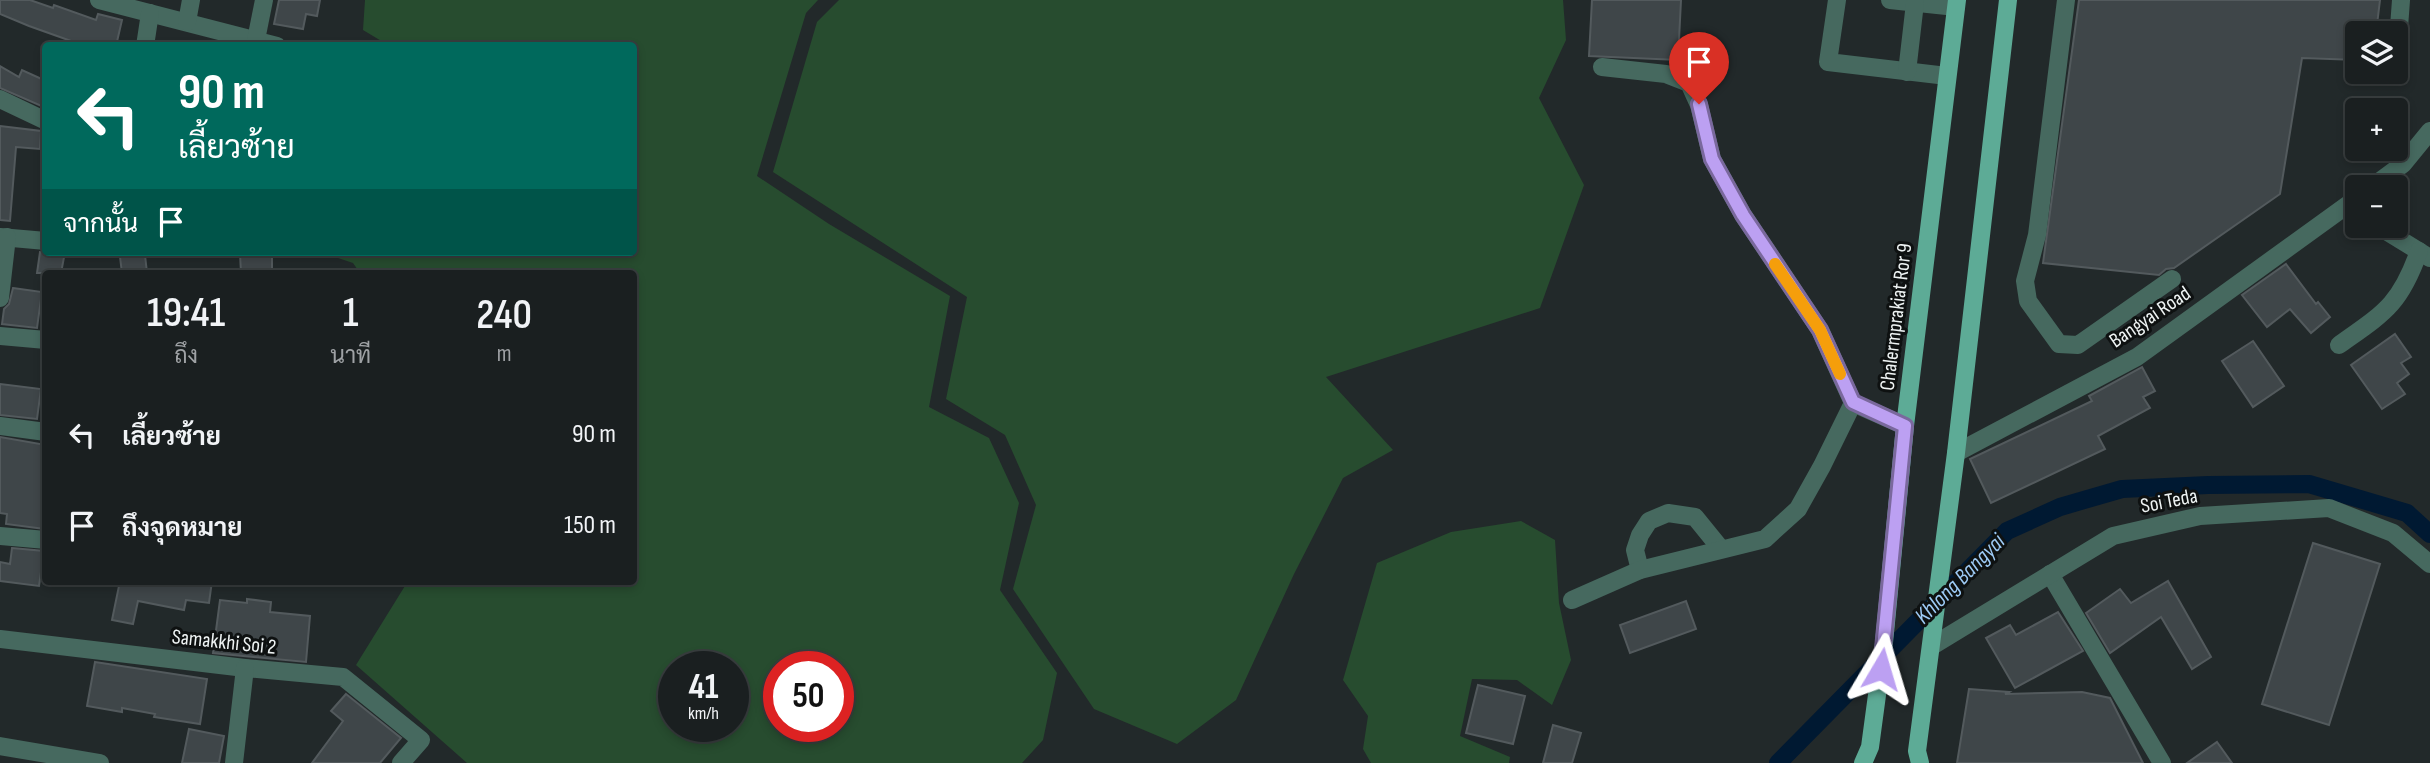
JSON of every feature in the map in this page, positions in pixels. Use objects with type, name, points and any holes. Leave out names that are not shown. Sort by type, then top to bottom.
[{"type":"main road","points":[[1916,759],[1956,453],[2008,0]]},
{"type":"main road","name":"Chalermprakiat Ror 9","points":[[1869,758],[1884,643],[1905,426],[1956,4]]},
{"type":"street","points":[[99,0],[263,42]]},
{"type":"street","points":[[187,22],[191,0]]},
{"type":"street","points":[[256,40],[264,0]]},
{"type":"street","points":[[1837,0],[1828,62],[1947,76]]},
{"type":"street","points":[[1890,0],[1956,4]]},
{"type":"street","points":[[2066,0],[2037,235],[2025,281],[2028,301],[2059,344],[2078,345],[2172,279]]},
{"type":"street","points":[[2399,21],[2401,0]]},
{"type":"street","points":[[1907,72],[1915,3]]},
{"type":"street","points":[[146,42],[150,13]]},
{"type":"street","points":[[1602,67],[1666,74],[1689,83],[1699,104],[1712,159],[1743,215],[1820,330],[1853,402],[1905,426]]},
{"type":"street","points":[[0,99],[42,119]]},
{"type":"street","points":[[2388,175],[2403,164],[2430,131]]},
{"type":"street","name":"Bangyai Road","points":[[1956,453],[2137,357],[2345,212]]},
{"type":"street","points":[[0,298],[4,237],[42,241]]},
{"type":"street","points":[[2339,345],[2385,312],[2398,298],[2424,254],[2398,238]]},
{"type":"street","points":[[0,336],[42,340]]},
{"type":"street","points":[[1572,600],[1640,570],[1765,539],[1798,509],[1853,402]]},
{"type":"street","points":[[0,426],[42,431]]},
{"type":"street","name":"Soi Teda","points":[[1932,646],[2113,536],[2200,516],[2329,508],[2393,533],[2430,564]]},
{"type":"street","points":[[1640,570],[1635,550],[1640,535],[1649,521],[1668,513],[1695,517],[1721,550]]},
{"type":"street","points":[[0,536],[42,541]]},
{"type":"street","points":[[2050,574],[2162,763]]},
{"type":"street","name":"Samakkhi Soi 2","points":[[0,639],[343,677],[421,740],[401,763]]},
{"type":"street","points":[[233,763],[245,668]]},
{"type":"street","points":[[0,746],[100,763]]},
{"type":"green space","points":[[365,0],[818,0],[806,13],[757,176],[829,224],[950,296],[929,407],[989,438],[1019,503],[1000,590],[1057,673],[1043,740],[1022,763],[467,763],[356,665],[406,585],[637,585],[637,270],[358,270],[353,263],[332,256],[637,256],[637,42],[383,42],[363,30]]},
{"type":"green space","points":[[839,0],[1563,0],[1566,40],[1539,98],[1584,185],[1540,308],[1326,377],[1393,450],[1343,478],[1294,574],[1236,700],[1177,744],[1094,709],[1013,589],[1036,505],[1005,435],[946,399],[967,297],[773,172],[817,22]]},
{"type":"green space","points":[[1521,521],[1555,540],[1559,603],[1571,660],[1552,705],[1517,680],[1472,679],[1460,736],[1510,757],[1509,763],[1371,763],[1363,749],[1368,716],[1343,680],[1377,563],[1451,532]]},
{"type":"building","points":[[0,0],[30,0],[53,8],[54,5],[96,20],[98,14],[122,20],[117,42],[74,42],[0,14]]},
{"type":"building","points":[[279,0],[320,0],[317,16],[306,14],[303,29],[274,24]]},
{"type":"building","points":[[1592,0],[1681,0],[1678,60],[1589,56]]},
{"type":"building","points":[[2079,0],[2380,0],[2377,21],[2345,21],[2345,60],[2302,58],[2280,194],[2174,268],[2166,269],[2159,275],[2043,263]]},
{"type":"building","points":[[0,66],[19,77],[22,70],[42,79],[42,106],[0,88]]},
{"type":"building","points":[[0,126],[41,131],[40,149],[16,147],[10,221],[0,220]]},
{"type":"building","points":[[40,252],[42,256],[64,256],[62,270],[42,270],[42,273],[37,273]]},
{"type":"building","points":[[145,256],[147,270],[122,270],[120,257]]},
{"type":"building","points":[[240,256],[272,256],[272,270],[241,270]]},
{"type":"building","points":[[2286,264],[2316,304],[2318,302],[2330,317],[2311,333],[2290,309],[2267,327],[2242,295]]},
{"type":"building","points":[[13,288],[42,292],[37,328],[2,324],[4,309],[9,304]]},
{"type":"building","points":[[2395,334],[2411,357],[2401,363],[2409,374],[2397,383],[2405,394],[2382,409],[2351,365]]},
{"type":"building","points":[[2253,341],[2284,386],[2253,407],[2222,361]]},
{"type":"building","points":[[2142,367],[2155,391],[2143,397],[2150,408],[2098,436],[2105,449],[1991,503],[1970,459],[2092,401],[2089,396]]},
{"type":"building","points":[[0,384],[41,389],[37,419],[0,415]]},
{"type":"building","points":[[0,437],[42,444],[42,529],[6,524],[7,514],[0,513]]},
{"type":"building","points":[[2313,543],[2380,564],[2329,725],[2262,704]]},
{"type":"building","points":[[12,548],[42,551],[39,586],[0,581],[0,562],[10,564]]},
{"type":"building","points":[[2168,581],[2211,657],[2192,669],[2161,617],[2110,653],[2086,613],[2120,589],[2131,603]]},
{"type":"building","points":[[119,585],[211,585],[209,603],[186,600],[184,610],[138,601],[133,624],[112,620]]},
{"type":"building","points":[[247,599],[271,602],[270,612],[310,616],[306,662],[213,653],[220,600],[247,603]]},
{"type":"building","points":[[1686,601],[1696,629],[1630,653],[1620,625]]},
{"type":"building","points":[[2058,612],[2083,651],[2015,688],[1986,638],[2010,625],[2016,635]]},
{"type":"building","points":[[95,662],[207,679],[200,724],[154,717],[155,714],[122,708],[122,712],[87,706]]},
{"type":"building","points":[[1478,685],[1525,696],[1513,744],[1466,733]]},
{"type":"building","points":[[1969,689],[2009,692],[2005,694],[2082,692],[2110,698],[2143,763],[1957,763]]},
{"type":"building","points":[[346,694],[401,738],[380,763],[312,763],[343,721],[331,711]]},
{"type":"building","points":[[1553,725],[1581,733],[1572,763],[1543,763]]},
{"type":"building","points":[[189,729],[224,736],[219,763],[182,763]]},
{"type":"building","points":[[2217,742],[2232,763],[2187,763]]},
{"type":"waterway","name":"Khlong Bangyai","points":[[1778,763],[2007,531],[2060,507],[2122,489],[2309,484],[2407,513],[2430,534]]},
{"type":"slow traffic","points":[[1775,264],[1820,330],[1840,374]]},
{"type":"route","points":[[1699,104],[1712,159],[1743,215],[1820,330],[1853,402],[1905,426],[1881,669]]}]
